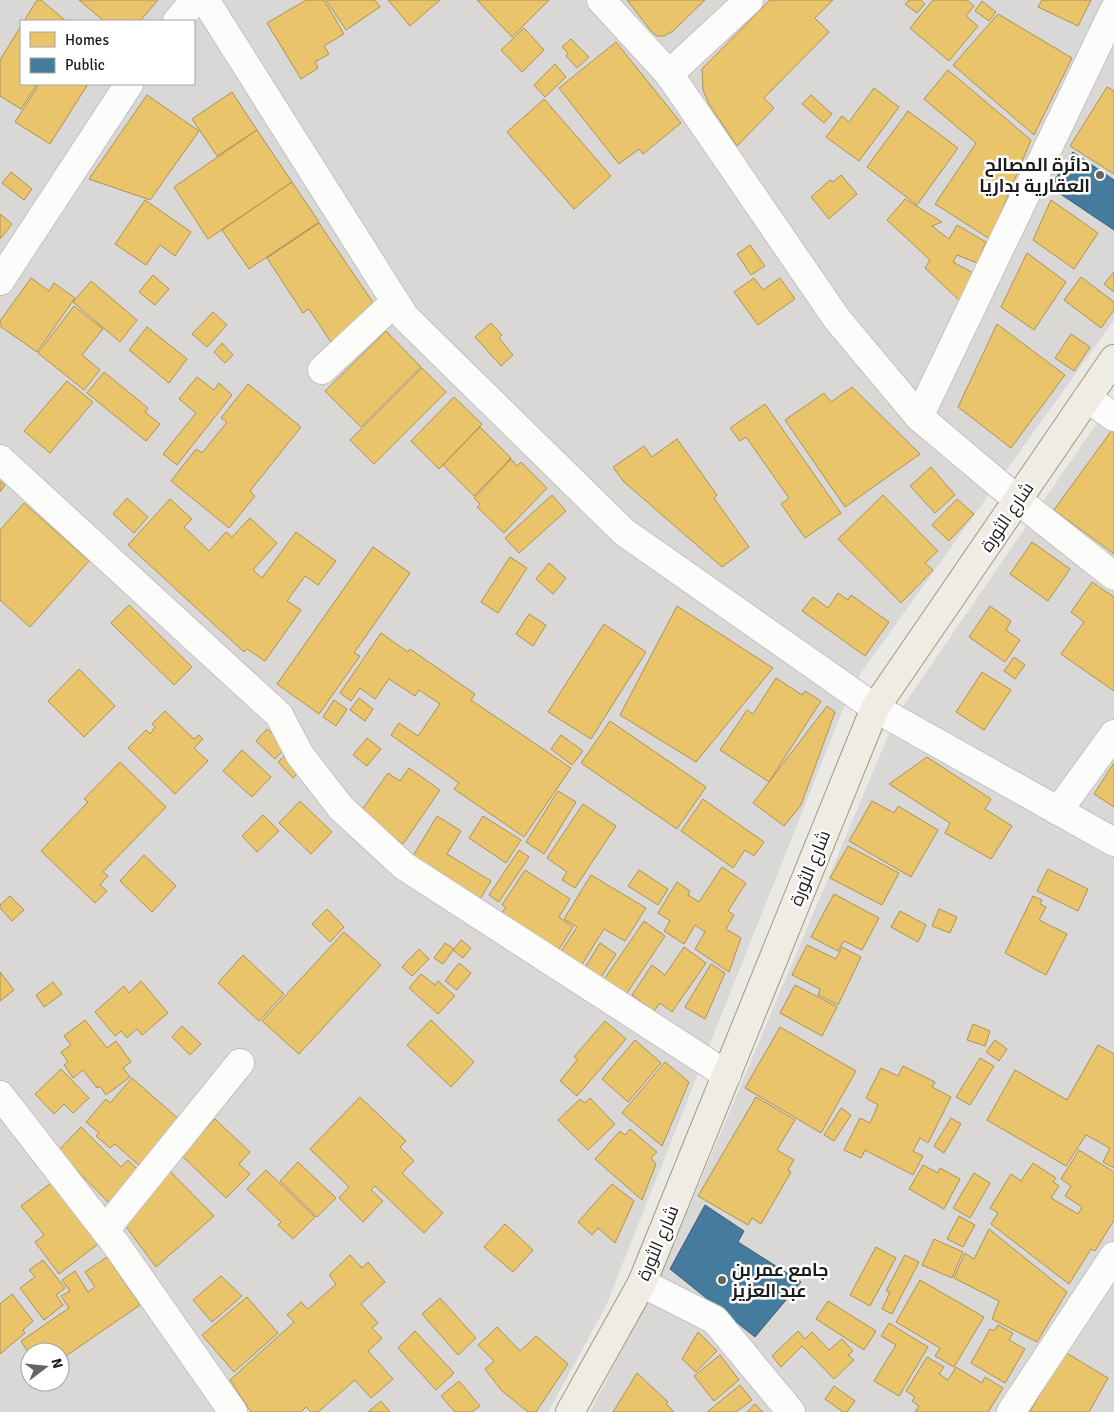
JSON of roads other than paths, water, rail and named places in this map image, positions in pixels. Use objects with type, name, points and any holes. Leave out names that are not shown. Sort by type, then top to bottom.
[{"type":"main road","name":"شارع الثورة","points":[[570,1412],[642,1283],[875,708],[1114,359]]},
{"type":"street","points":[[178,20],[195,0]]},
{"type":"street","points":[[204,0],[404,317],[624,532],[875,708],[1114,842]]},
{"type":"street","points":[[601,0],[669,74],[837,319],[919,417],[1018,501],[1114,576]]},
{"type":"street","points":[[669,74],[750,0]]},
{"type":"street","points":[[919,417],[1114,10]]},
{"type":"street","points":[[1,277],[128,85]]},
{"type":"street","points":[[322,370],[395,302]]},
{"type":"street","points":[[1087,398],[1114,417]]},
{"type":"street","points":[[0,459],[279,715],[300,754],[341,808],[404,866],[727,1076]]},
{"type":"street","points":[[1058,811],[1114,734]]},
{"type":"street","points":[[105,1230],[240,1063]]},
{"type":"street","points":[[0,1095],[105,1230],[233,1412]]},
{"type":"street","points":[[1011,1412],[1114,1256]]},
{"type":"street","points":[[642,1283],[715,1320],[791,1412]]},
{"type":"place","name":"دائرة المصالح العقارية بداريا","points":[[1100,175]]},
{"type":"place","name":"جامع عمر بن عبد العزيز","points":[[722,1280]]}]
